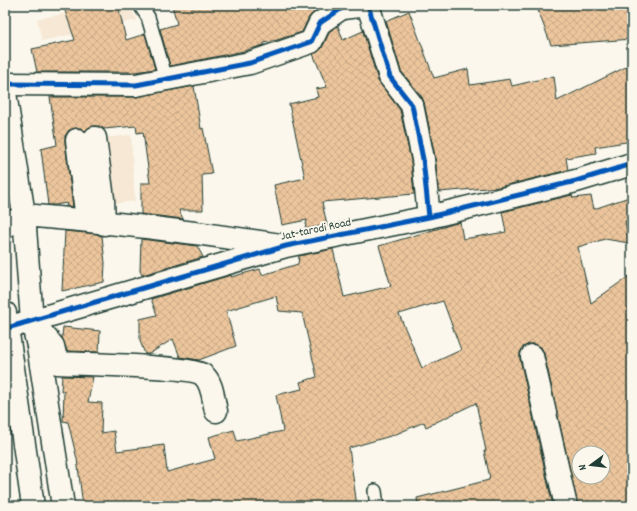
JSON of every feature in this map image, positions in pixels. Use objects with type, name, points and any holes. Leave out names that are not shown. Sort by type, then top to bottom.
[{"type":"street","points":[[5,84],[136,85],[250,63],[311,42],[320,23],[342,6],[368,5],[390,77],[412,105],[423,159],[429,217]]},
{"type":"street","points":[[5,94],[24,215],[32,321],[38,346],[64,506]]},
{"type":"street","points":[[86,139],[96,222]]},
{"type":"street","name":"Jat-tarodi Road","points":[[6,320],[32,321],[286,246],[429,217],[576,181],[632,164]]},
{"type":"street","points":[[5,227],[24,215],[203,234],[286,246]]},
{"type":"street","points":[[6,320],[33,506]]},
{"type":"street","points":[[32,321],[53,346],[57,363],[177,369],[202,374],[210,384],[216,411]]},
{"type":"street","points":[[532,356],[566,506]]},
{"type":"lane","points":[[140,5],[148,17],[166,79]]},
{"type":"lane","points":[[375,491],[377,506]]},
{"type":"shaded area","points":[[107,5],[129,5],[137,20],[42,41],[37,19]]},
{"type":"shaded area","points":[[131,135],[135,201],[111,204],[102,138]]},
{"type":"building","points":[[63,5],[118,5],[126,40],[145,34],[155,69],[135,72],[37,72],[32,49],[75,40]]},
{"type":"building","points":[[172,5],[324,5],[309,17],[302,32],[264,43],[264,45],[244,51],[170,66],[160,29],[177,24]]},
{"type":"building","points":[[536,5],[632,5],[632,39],[551,45]]},
{"type":"building","points":[[409,11],[434,78],[468,69],[470,85],[510,79],[512,86],[554,76],[557,101],[632,64],[632,141],[595,147],[596,153],[566,158],[568,170],[499,187],[439,192],[435,156],[424,102],[422,97],[401,71],[386,21]]},
{"type":"building","points":[[338,26],[343,40],[363,31],[378,81],[400,110],[411,161],[414,194],[322,202],[327,225],[305,229],[307,220],[282,225],[274,185],[305,178],[289,104],[318,97],[316,89],[327,87],[313,54],[322,48],[330,31]]},
{"type":"building","points":[[194,86],[201,129],[203,128],[212,174],[202,175],[203,210],[179,210],[183,219],[141,214],[141,183],[150,183],[143,132],[137,133],[136,126],[104,129],[99,126],[94,126],[85,131],[81,128],[69,130],[65,136],[65,142],[73,207],[66,206],[67,203],[48,205],[41,149],[57,145],[50,97],[136,97]]},
{"type":"building","points":[[572,195],[573,198],[591,196],[594,209],[632,196],[632,220],[625,221],[629,243],[605,239],[578,247],[591,303],[632,274],[632,506],[578,506],[573,485],[611,485],[611,445],[571,445],[571,474],[544,353],[541,347],[535,344],[530,344],[523,347],[520,353],[520,359],[553,506],[418,506],[417,498],[489,480],[490,478],[484,451],[486,451],[476,403],[426,427],[424,422],[394,435],[349,448],[357,506],[83,506],[77,459],[68,422],[63,421],[64,391],[61,391],[62,376],[93,377],[88,402],[102,403],[101,433],[114,431],[117,451],[164,445],[167,472],[215,459],[209,437],[234,430],[237,441],[283,431],[276,395],[302,389],[300,382],[317,377],[302,313],[279,311],[276,296],[226,311],[236,346],[199,360],[180,357],[173,339],[149,354],[145,354],[140,341],[140,319],[157,315],[151,299],[231,275],[231,277],[260,269],[262,275],[298,264],[299,256],[333,249],[344,297],[391,286],[379,246],[460,222],[463,239],[506,232],[502,212]],"holes":[[[443,301],[461,350],[422,368],[399,314]]]},
{"type":"building","points":[[65,231],[97,234],[102,236],[105,263],[104,282],[62,291]]},
{"type":"building","points":[[141,239],[197,246],[203,257],[142,275],[140,271]]},
{"type":"building","points":[[63,327],[100,331],[99,352],[67,351],[62,337]]},
{"type":"cycle path","points":[[5,84],[136,85],[250,63],[311,42],[320,23],[342,8],[368,5],[390,77],[412,105],[423,159],[429,217]]},
{"type":"cycle path","points":[[7,328],[286,246],[429,217],[576,181],[632,164]]}]
